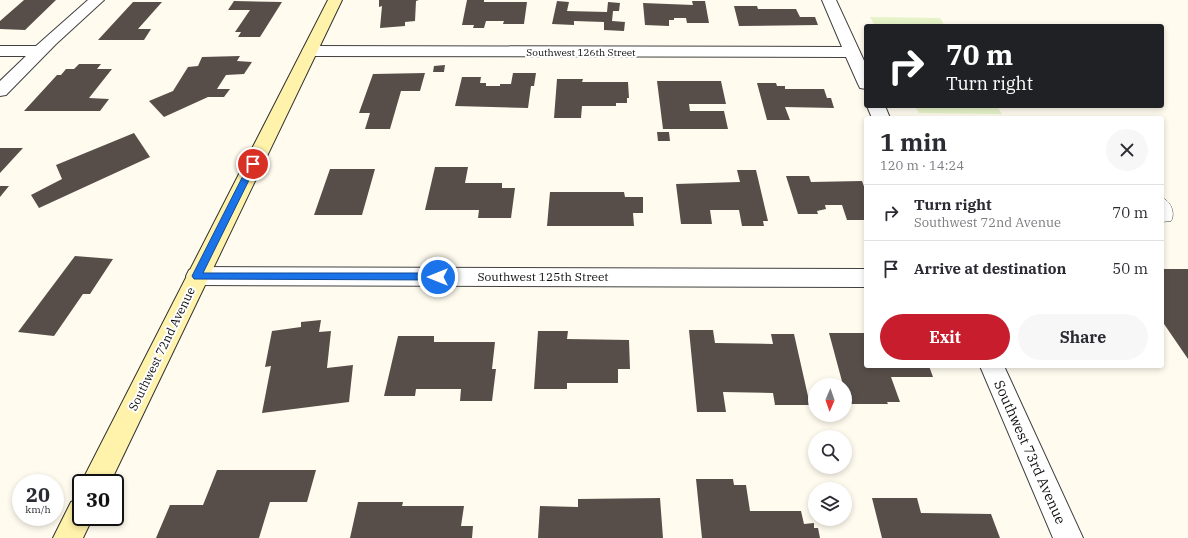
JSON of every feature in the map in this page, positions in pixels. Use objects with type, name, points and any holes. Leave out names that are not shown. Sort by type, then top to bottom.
[{"type":"street","points":[[0,91],[39,51],[97,0]]},
{"type":"street","name":"Southwest 72nd Avenue","points":[[100,474],[197,276],[335,0]]},
{"type":"street","points":[[829,0],[864,79]]},
{"type":"street","points":[[0,51],[39,51]]},
{"type":"street","name":"Southwest 126th Street","points":[[310,51],[852,52]]},
{"type":"street","name":"Southwest 125th Street","points":[[197,276],[864,278]]},
{"type":"street","name":"Southwest 73rd Avenue","points":[[993,368],[1068,538]]},
{"type":"street","points":[[68,538],[74,526]]},
{"type":"lane","points":[[1164,205],[1167,218],[1164,218]]},
{"type":"green space","points":[[870,17],[940,18],[944,24],[874,24]]},
{"type":"green space","points":[[916,108],[998,108],[1002,114],[919,113]]},
{"type":"building","points":[[24,0],[56,0],[25,30],[0,29],[0,21]]},
{"type":"building","points":[[379,0],[419,0],[416,1],[415,21],[405,22],[405,26],[380,28],[382,6],[379,7]]},
{"type":"building","points":[[467,0],[484,0],[484,2],[527,2],[524,24],[503,24],[504,21],[486,21],[484,28],[473,28],[474,25],[462,25]]},
{"type":"building","points":[[234,1],[282,2],[260,37],[238,37],[241,32],[235,32],[250,10],[228,10]]},
{"type":"building","points":[[557,1],[569,2],[567,11],[607,12],[608,2],[620,3],[619,11],[613,11],[612,21],[625,22],[624,31],[604,30],[604,22],[574,21],[574,25],[552,24]]},
{"type":"building","points":[[692,1],[705,1],[709,23],[687,23],[686,18],[674,18],[674,20],[669,20],[669,26],[645,25],[643,3],[693,5]]},
{"type":"building","points":[[133,2],[162,2],[138,29],[151,29],[144,40],[98,40]]},
{"type":"building","points":[[734,6],[757,6],[758,9],[796,9],[800,17],[815,17],[818,25],[739,26]]},
{"type":"building","points":[[240,56],[237,61],[252,62],[244,74],[226,75],[217,89],[230,89],[224,97],[208,97],[164,117],[149,101],[173,91],[188,67],[198,66],[202,57]]},
{"type":"building","points":[[79,64],[101,64],[97,69],[112,69],[89,98],[109,99],[100,111],[24,111],[57,75],[61,75],[66,69],[74,69]]},
{"type":"building","points":[[445,65],[444,72],[433,72],[434,66]]},
{"type":"building","points":[[425,73],[420,91],[401,91],[390,129],[365,129],[370,113],[359,113],[373,74]]},
{"type":"building","points":[[513,73],[536,73],[534,86],[531,86],[528,108],[455,106],[462,77],[481,77],[480,83],[486,83],[486,86],[500,86],[500,84],[511,84]]},
{"type":"building","points":[[557,79],[583,79],[582,82],[628,82],[629,98],[627,98],[627,103],[616,103],[616,106],[582,106],[581,118],[554,118]]},
{"type":"building","points":[[657,81],[721,81],[726,104],[689,104],[690,111],[724,111],[728,129],[663,129]]},
{"type":"building","points":[[757,83],[776,83],[777,86],[785,86],[785,89],[824,89],[827,98],[831,98],[834,108],[785,107],[790,120],[767,120]]},
{"type":"building","points":[[657,132],[669,132],[670,141],[658,141]]},
{"type":"building","points":[[134,133],[150,157],[39,208],[31,195],[62,179],[56,165]]},
{"type":"building","points":[[0,148],[23,148],[0,173]]},
{"type":"building","points":[[435,167],[468,167],[465,183],[502,183],[502,188],[515,188],[511,218],[478,218],[479,210],[425,210]]},
{"type":"building","points":[[330,169],[375,169],[362,215],[314,215]]},
{"type":"building","points":[[737,170],[756,170],[768,221],[763,221],[764,226],[742,226],[739,210],[710,210],[712,224],[681,224],[676,184],[740,182]]},
{"type":"building","points":[[786,176],[809,176],[811,182],[862,181],[864,186],[864,220],[847,220],[842,205],[825,205],[826,209],[817,211],[818,214],[798,214]]},
{"type":"building","points":[[0,186],[9,186],[0,197]]},
{"type":"building","points":[[550,192],[624,192],[625,197],[643,197],[643,213],[633,213],[634,226],[547,226]]},
{"type":"building","points":[[75,256],[113,259],[90,294],[83,294],[54,336],[18,332]]},
{"type":"building","points":[[1164,269],[1188,269],[1188,359],[1164,324]]},
{"type":"building","points":[[321,320],[319,332],[331,331],[327,368],[353,365],[349,402],[262,413],[271,366],[265,367],[272,331],[301,327],[301,322]]},
{"type":"building","points":[[689,330],[713,330],[715,343],[773,344],[771,334],[794,334],[808,396],[808,405],[775,405],[773,393],[723,392],[726,412],[697,412]]},
{"type":"building","points":[[538,331],[568,331],[567,339],[629,340],[630,369],[618,369],[618,383],[567,383],[567,389],[534,389]]},
{"type":"building","points":[[829,333],[864,333],[864,368],[930,368],[933,377],[891,377],[900,402],[887,402],[888,404],[852,404],[852,378],[841,378]]},
{"type":"building","points":[[398,336],[434,336],[434,342],[495,342],[492,369],[496,369],[492,401],[460,401],[461,389],[416,389],[415,396],[384,396]]},
{"type":"building","points":[[217,470],[316,470],[307,502],[270,502],[259,538],[156,538],[170,505],[203,505]]},
{"type":"building","points":[[696,479],[733,479],[734,485],[746,485],[750,511],[801,511],[804,524],[808,524],[808,526],[818,528],[820,538],[702,538]]},
{"type":"building","points":[[660,498],[663,538],[538,538],[540,506],[578,507],[578,499]]},
{"type":"building","points":[[872,498],[917,498],[921,513],[991,514],[1000,538],[882,538]]},
{"type":"building","points":[[358,502],[403,502],[402,506],[464,506],[461,526],[473,526],[472,538],[350,538]]},
{"type":"route","points":[[253,164],[197,276],[438,277]]}]
